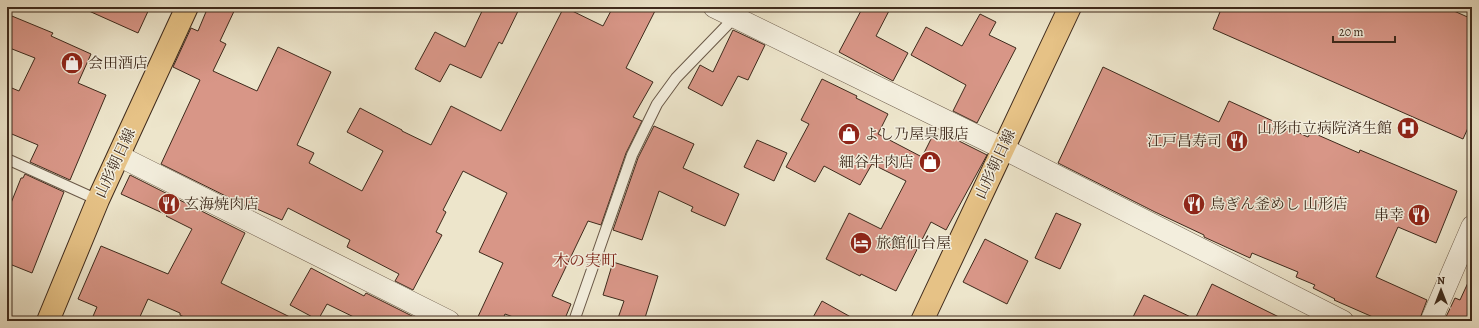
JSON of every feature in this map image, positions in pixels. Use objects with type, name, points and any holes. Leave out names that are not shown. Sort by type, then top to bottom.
[{"type":"main road","name":"山形朝日線","points":[[48,321],[98,200],[186,7]]},
{"type":"main road","name":"山形朝日線","points":[[922,321],[1002,148],[1070,7]]},
{"type":"street","points":[[714,7],[1002,148],[1343,321]]},
{"type":"street","points":[[119,156],[449,321]]},
{"type":"street","points":[[1431,321],[1472,226]]},
{"type":"lane","points":[[574,321],[632,155],[657,104],[676,78],[734,18]]},
{"type":"lane","points":[[7,159],[98,200]]},
{"type":"building","points":[[80,7],[150,7],[138,33]]},
{"type":"building","points":[[208,7],[236,7],[220,41],[226,44],[213,71],[257,91],[278,47],[331,72],[297,145],[314,153],[309,163],[362,191],[383,151],[347,132],[360,108],[431,145],[451,106],[501,131],[564,7],[603,26],[613,7],[657,7],[626,68],[653,82],[633,117],[642,121],[626,153],[601,225],[588,221],[552,296],[571,304],[564,321],[524,321],[505,314],[502,321],[476,321],[503,263],[479,252],[507,193],[463,171],[443,210],[446,212],[436,232],[442,235],[413,290],[395,281],[399,274],[347,247],[350,240],[288,208],[282,220],[257,209],[256,211],[161,164],[200,80],[173,67],[191,28],[198,31]]},
{"type":"building","points":[[484,7],[520,7],[502,44],[499,42],[481,78],[450,64],[440,82],[415,69],[435,32],[465,47]]},
{"type":"building","points":[[863,7],[891,7],[876,36],[908,53],[893,81],[839,52]]},
{"type":"building","points":[[1222,7],[1445,7],[1472,19],[1472,119],[1463,139],[1213,29]]},
{"type":"building","points":[[7,14],[53,33],[51,36],[91,54],[78,83],[106,95],[70,180],[30,162],[38,145],[7,132],[7,86],[19,91],[35,58],[7,47]]},
{"type":"building","points":[[980,14],[996,22],[989,35],[1016,48],[977,123],[953,111],[966,85],[911,55],[926,27],[962,46]]},
{"type":"building","points":[[733,30],[765,45],[748,80],[738,76],[722,106],[688,88],[700,65],[713,72]]},
{"type":"building","points":[[1103,67],[1219,122],[1229,101],[1308,137],[1311,132],[1359,153],[1360,150],[1457,191],[1436,243],[1398,227],[1376,277],[1427,300],[1419,321],[1382,321],[1334,300],[1335,299],[1313,288],[1315,285],[1296,277],[1298,272],[1252,253],[1250,258],[1204,237],[1204,235],[1058,163]]},
{"type":"building","points":[[822,79],[857,96],[856,98],[888,114],[878,134],[922,157],[934,133],[943,138],[945,134],[987,155],[946,230],[931,222],[896,291],[861,274],[860,276],[826,259],[849,213],[881,229],[906,181],[872,164],[860,185],[824,166],[815,182],[786,167],[809,124],[801,120]]},
{"type":"building","points":[[654,126],[694,144],[683,168],[739,194],[725,226],[691,211],[693,207],[659,191],[642,240],[613,230],[638,158]]},
{"type":"building","points":[[757,140],[787,153],[774,181],[744,167]]},
{"type":"building","points":[[25,174],[64,192],[32,273],[7,263],[7,213],[21,178],[23,178]]},
{"type":"building","points":[[130,175],[245,233],[221,283],[298,321],[192,321],[180,315],[180,313],[148,299],[138,321],[91,321],[97,307],[78,299],[101,246],[168,274],[192,229],[166,216],[167,215],[121,194]]},
{"type":"building","points":[[1056,213],[1081,224],[1060,269],[1035,258]]},
{"type":"building","points":[[985,239],[1028,261],[1007,304],[963,282]]},
{"type":"building","points":[[613,262],[658,276],[644,321],[617,321],[624,301],[603,295]]},
{"type":"building","points":[[311,268],[364,296],[366,293],[422,321],[362,321],[327,304],[318,320],[290,305]]},
{"type":"building","points":[[1472,274],[1472,321],[1444,321],[1455,298],[1460,300]]},
{"type":"building","points":[[1212,284],[1287,321],[1131,321],[1144,295],[1195,319]]},
{"type":"building","points":[[822,301],[858,321],[811,321]]},
{"type":"place","name":"会田酒店","points":[[72,63]]},
{"type":"place","name":"山形市立病院済生館","points":[[1408,128]]},
{"type":"place","name":"よし乃屋呉服店","points":[[849,134]]},
{"type":"place","name":"江戸昌寿司","points":[[1237,141]]},
{"type":"place","name":"細谷牛肉店","points":[[930,162]]},
{"type":"place","name":"玄海焼肉店","points":[[169,204]]},
{"type":"place","name":"鳥ぎん釜めし 山形店","points":[[1194,204]]},
{"type":"place","name":"串幸","points":[[1419,215]]},
{"type":"place","name":"旅館仙台屋","points":[[861,243]]},
{"type":"district","name":"木の実町","points":[[585,261]]}]
